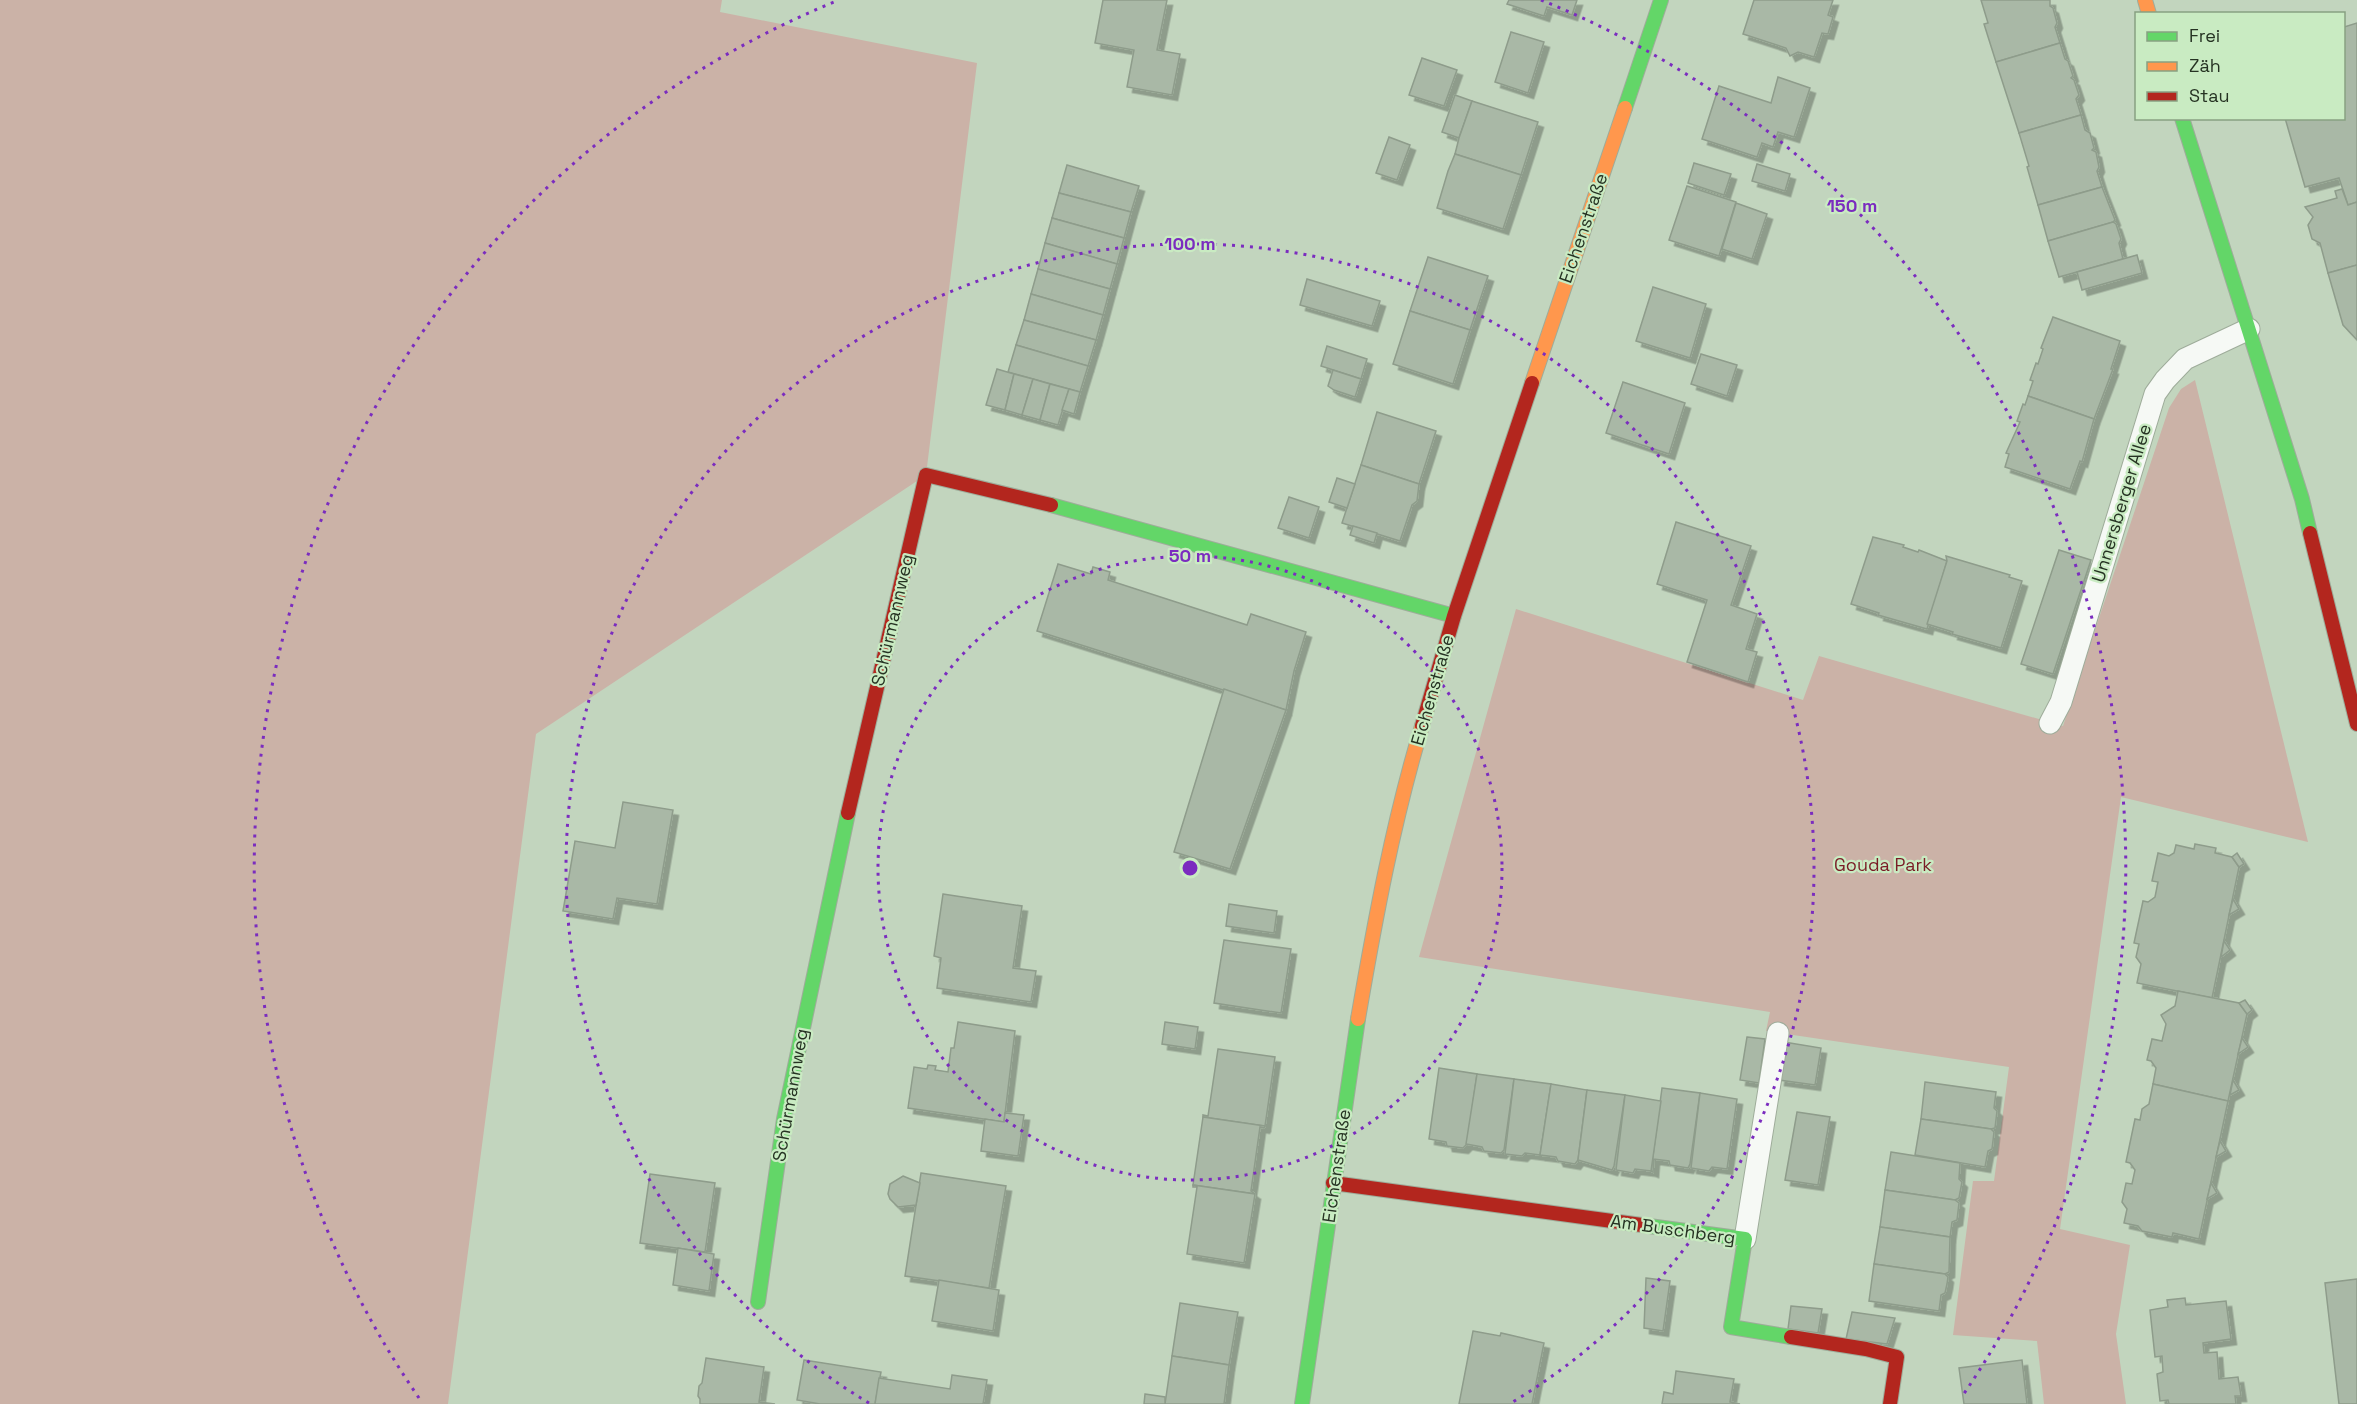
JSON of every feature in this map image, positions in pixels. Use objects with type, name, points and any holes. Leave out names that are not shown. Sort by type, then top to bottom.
[{"type":"street","name":"Eichenstraße","points":[[1302,1404],[1333,1183],[1378,902],[1402,794],[1454,616],[1661,0]]},
{"type":"street","points":[[2183,120],[2302,499],[2357,724]]},
{"type":"street","name":"Schürmannweg","points":[[758,1302],[784,1119],[807,1002],[859,760],[926,475],[1054,506],[1454,616]]},
{"type":"street","name":"Am Buschberg","points":[[1333,1183],[1745,1239],[1731,1327],[1866,1349],[1897,1357],[1890,1404]]},
{"type":"lane","name":"Unnersberger Allee","points":[[2050,723],[2061,702],[2155,394],[2185,359],[2249,329]]},
{"type":"lane","points":[[1745,1239],[1778,1033]]},
{"type":"green space","points":[[0,0],[722,0],[720,12],[977,63],[926,475],[536,734],[448,1404],[0,1404]]},
{"type":"green space","name":"Gouda Park","points":[[2195,380],[2308,842],[2121,797],[2060,1229],[2130,1245],[2116,1334],[2126,1404],[2044,1404],[2037,1341],[1953,1335],[1973,1181],[1994,1181],[2009,1067],[1766,1031],[1770,1012],[1419,957],[1516,609],[1803,700],[1819,656],[2063,726],[2169,408],[2181,389]]},
{"type":"building","points":[[1103,0],[1167,0],[1157,50],[1180,54],[1172,95],[1127,87],[1134,50],[1095,43]]},
{"type":"building","points":[[1509,0],[1577,0],[1572,15],[1547,7],[1544,16],[1507,4]]},
{"type":"building","points":[[1754,0],[1833,0],[1828,15],[1833,17],[1828,34],[1822,33],[1814,57],[1798,52],[1790,56],[1786,48],[1743,34]]},
{"type":"building","points":[[1981,0],[2050,0],[2060,43],[1996,62],[1984,24],[1988,23]]},
{"type":"building","points":[[2357,23],[2357,202],[2348,205],[2339,178],[2305,187],[2286,120],[2345,120],[2345,27]]},
{"type":"building","points":[[1511,32],[1544,42],[1528,93],[1495,82]]},
{"type":"building","points":[[2060,43],[2079,95],[2076,99],[2081,115],[2019,133],[1996,62]]},
{"type":"building","points":[[1422,58],[1457,70],[1444,106],[1409,95]]},
{"type":"building","points":[[1778,77],[1810,88],[1794,137],[1778,132],[1773,147],[1762,143],[1757,157],[1702,139],[1719,86],[1771,103]]},
{"type":"building","points":[[1455,95],[1472,101],[1459,138],[1442,132]]},
{"type":"building","points":[[1472,101],[1538,122],[1521,175],[1455,154]]},
{"type":"building","points":[[2081,115],[2085,130],[2090,133],[2094,148],[2092,150],[2096,152],[2099,167],[2097,171],[2102,187],[2038,205],[2019,133]]},
{"type":"building","points":[[1389,137],[1410,145],[1397,180],[1376,173]]},
{"type":"building","points":[[1455,154],[1521,175],[1503,229],[1437,208]]},
{"type":"building","points":[[1694,163],[1731,174],[1724,195],[1688,183]]},
{"type":"building","points":[[1757,164],[1790,174],[1785,191],[1752,181]]},
{"type":"building","points":[[1067,165],[1139,186],[1131,212],[1059,193]]},
{"type":"building","points":[[1687,186],[1736,202],[1719,256],[1669,240]]},
{"type":"building","points":[[2102,187],[2115,220],[2113,222],[2048,241],[2038,205]]},
{"type":"building","points":[[2342,189],[2348,205],[2357,202],[2357,265],[2328,273],[2320,243],[2312,239],[2308,225],[2313,217],[2305,207],[2337,198],[2335,191]]},
{"type":"building","points":[[1059,193],[1131,212],[1124,238],[1052,218]]},
{"type":"building","points":[[1736,203],[1767,214],[1752,259],[1722,249]]},
{"type":"building","points":[[1052,218],[1124,238],[1117,264],[1045,243]]},
{"type":"building","points":[[2113,222],[2116,224],[2121,239],[2119,243],[2123,259],[2059,277],[2048,241]]},
{"type":"building","points":[[1045,243],[1117,264],[1110,289],[1038,269]]},
{"type":"building","points":[[2137,255],[2142,273],[2082,290],[2077,272]]},
{"type":"building","points":[[1428,257],[1488,276],[1470,330],[1410,311]]},
{"type":"building","points":[[2357,265],[2357,340],[2343,325],[2328,273]]},
{"type":"building","points":[[1038,269],[1110,289],[1103,315],[1031,294]]},
{"type":"building","points":[[1307,279],[1380,301],[1372,326],[1300,305]]},
{"type":"building","points":[[1653,287],[1706,304],[1690,358],[1636,341]]},
{"type":"building","points":[[1031,294],[1103,315],[1096,340],[1024,320]]},
{"type":"building","points":[[1410,311],[1470,330],[1453,384],[1393,364]]},
{"type":"building","points":[[2053,317],[2120,341],[2111,369],[2113,369],[2094,419],[2028,396],[2033,381],[2030,380],[2036,363],[2038,364],[2043,349],[2041,348]]},
{"type":"building","points":[[1024,320],[1096,340],[1088,366],[1016,345]]},
{"type":"building","points":[[1016,345],[1088,366],[1080,392],[1008,372]]},
{"type":"building","points":[[1327,346],[1367,359],[1361,379],[1321,366]]},
{"type":"building","points":[[1701,354],[1737,365],[1727,396],[1691,384]]},
{"type":"building","points":[[997,369],[1014,374],[1005,410],[986,405]]},
{"type":"building","points":[[1333,370],[1361,379],[1355,397],[1328,386]]},
{"type":"building","points":[[1014,374],[1033,379],[1022,415],[1005,410]]},
{"type":"building","points":[[1033,379],[1050,384],[1040,420],[1022,415]]},
{"type":"building","points":[[1623,382],[1685,403],[1669,454],[1606,433]]},
{"type":"building","points":[[1050,384],[1069,389],[1058,425],[1040,420]]},
{"type":"building","points":[[1069,389],[1080,392],[1074,414],[1062,410]]},
{"type":"building","points":[[2028,396],[2094,419],[2082,462],[2080,461],[2070,489],[2005,467],[2009,454],[2006,453],[2020,422],[2017,421]]},
{"type":"building","points":[[1377,412],[1436,431],[1419,484],[1361,465]]},
{"type":"building","points":[[1361,465],[1419,484],[1417,501],[1412,505],[1400,541],[1342,523]]},
{"type":"building","points":[[1337,478],[1355,484],[1347,508],[1329,502]]},
{"type":"building","points":[[1289,497],[1319,507],[1309,538],[1278,528]]},
{"type":"building","points":[[1676,522],[1751,546],[1731,605],[1757,614],[1746,649],[1757,652],[1748,682],[1687,662],[1707,600],[1657,584]]},
{"type":"building","points":[[1353,526],[1377,533],[1374,543],[1350,535]]},
{"type":"building","points":[[1873,537],[1904,545],[1903,547],[1918,552],[1919,550],[1947,561],[1927,629],[1878,615],[1879,613],[1851,604]]},
{"type":"building","points":[[2059,550],[2091,560],[2053,674],[2021,664]]},
{"type":"building","points":[[1946,556],[2010,575],[2009,577],[2022,581],[2001,648],[1927,624],[1947,561]]},
{"type":"building","points":[[1058,564],[1091,574],[1093,567],[1110,572],[1108,580],[1247,625],[1251,614],[1306,632],[1294,671],[1286,710],[1037,631]]},
{"type":"building","points":[[1224,689],[1286,710],[1230,869],[1174,852]]},
{"type":"building","points":[[623,802],[673,810],[657,904],[617,898],[613,919],[563,911],[575,841],[615,848]]},
{"type":"building","points":[[2195,844],[2216,848],[2215,853],[2232,857],[2239,867],[2212,998],[2137,983],[2141,964],[2136,957],[2139,944],[2134,943],[2143,901],[2148,902],[2155,897],[2158,882],[2152,881],[2158,853],[2169,856],[2174,853],[2176,845],[2194,849]]},
{"type":"building","points":[[2237,853],[2244,864],[2239,867],[2232,857]]},
{"type":"building","points":[[943,894],[1022,906],[1013,968],[1036,971],[1031,1002],[937,988],[941,958],[934,956]]},
{"type":"building","points":[[2233,899],[2239,909],[2229,915]]},
{"type":"building","points":[[1229,904],[1277,911],[1274,933],[1226,926]]},
{"type":"building","points":[[1224,940],[1291,949],[1281,1013],[1214,1003]]},
{"type":"building","points":[[2224,941],[2230,950],[2221,957]]},
{"type":"building","points":[[2178,991],[2239,1003],[2247,1014],[2228,1101],[2153,1084],[2156,1068],[2151,1061],[2147,1060],[2152,1039],[2162,1041],[2166,1024],[2161,1015],[2175,1006]]},
{"type":"building","points":[[2245,1000],[2252,1010],[2247,1014],[2239,1003]]},
{"type":"building","points":[[958,1022],[1015,1031],[1004,1122],[908,1108],[914,1067],[927,1069],[928,1065],[936,1066],[935,1070],[948,1072]]},
{"type":"building","points":[[1165,1022],[1198,1027],[1195,1049],[1162,1044]]},
{"type":"building","points":[[1747,1037],[1765,1039],[1759,1083],[1740,1080]]},
{"type":"building","points":[[2242,1038],[2248,1047],[2238,1054]]},
{"type":"building","points":[[1784,1042],[1821,1048],[1815,1085],[1779,1080]]},
{"type":"building","points":[[1218,1049],[1275,1057],[1265,1126],[1203,1117],[1203,1115],[1208,1116]]},
{"type":"building","points":[[1439,1068],[1477,1074],[1467,1144],[1463,1148],[1447,1146],[1446,1142],[1429,1139]]},
{"type":"building","points":[[1477,1074],[1514,1079],[1504,1150],[1501,1153],[1484,1151],[1482,1147],[1466,1144]]},
{"type":"building","points":[[1514,1079],[1551,1084],[1540,1155],[1505,1154]]},
{"type":"building","points":[[2233,1080],[2239,1090],[2230,1095]]},
{"type":"building","points":[[1925,1082],[1996,1092],[1995,1128],[1921,1119]]},
{"type":"building","points":[[1551,1084],[1587,1090],[1578,1160],[1575,1164],[1558,1161],[1556,1157],[1540,1155]]},
{"type":"building","points":[[2153,1084],[2228,1101],[2199,1239],[2173,1233],[2172,1237],[2142,1231],[2138,1226],[2124,1223],[2127,1209],[2122,1202],[2126,1183],[2132,1184],[2135,1170],[2130,1163],[2126,1162],[2135,1119],[2140,1120],[2142,1109],[2149,1104]]},
{"type":"building","points":[[1662,1088],[1700,1093],[1688,1168],[1670,1165],[1669,1161],[1654,1159],[1653,1172],[1651,1171]]},
{"type":"building","points":[[1587,1090],[1625,1095],[1612,1170],[1578,1160]]},
{"type":"building","points":[[1700,1093],[1737,1099],[1727,1169],[1712,1167],[1709,1171],[1691,1168]]},
{"type":"building","points":[[1625,1095],[1661,1101],[1651,1171],[1635,1169],[1633,1173],[1616,1170]]},
{"type":"building","points":[[1797,1112],[1830,1117],[1818,1185],[1785,1180]]},
{"type":"building","points":[[1005,1113],[1024,1115],[1018,1156],[981,1151],[985,1119],[1004,1122]]},
{"type":"building","points":[[1203,1117],[1265,1126],[1260,1127],[1251,1191],[1255,1194],[1193,1185]]},
{"type":"building","points":[[1921,1119],[1991,1129],[1994,1132],[1992,1149],[1988,1151],[1985,1167],[1915,1155]]},
{"type":"building","points":[[2220,1141],[2226,1151],[2216,1157]]},
{"type":"building","points":[[1891,1152],[1960,1163],[1959,1179],[1962,1182],[1959,1198],[1955,1200],[1885,1190]]},
{"type":"building","points":[[921,1173],[1006,1186],[989,1288],[905,1276]]},
{"type":"building","points":[[650,1174],[715,1183],[705,1252],[640,1243]]},
{"type":"building","points":[[903,1176],[920,1183],[916,1205],[898,1207],[890,1199],[888,1194],[890,1184]]},
{"type":"building","points":[[2211,1183],[2217,1193],[2207,1199]]},
{"type":"building","points":[[1193,1185],[1255,1194],[1244,1263],[1187,1254],[1197,1187]]},
{"type":"building","points":[[1885,1190],[1955,1200],[1959,1203],[1957,1220],[1952,1222],[1950,1237],[1880,1227]]},
{"type":"building","points":[[1880,1227],[1950,1237],[1949,1272],[1945,1274],[1874,1264]]},
{"type":"building","points":[[678,1248],[714,1254],[709,1291],[673,1285]]},
{"type":"building","points":[[1874,1264],[1945,1274],[1948,1277],[1947,1284],[1945,1293],[1941,1295],[1939,1311],[1869,1301]]},
{"type":"building","points":[[1646,1278],[1670,1281],[1663,1331],[1644,1328]]},
{"type":"building","points":[[2357,1279],[2357,1404],[2339,1404],[2325,1283]]},
{"type":"building","points":[[939,1280],[999,1290],[993,1331],[932,1321]]},
{"type":"building","points":[[2185,1298],[2186,1305],[2226,1301],[2231,1339],[2203,1343],[2204,1353],[2217,1352],[2219,1379],[2238,1377],[2241,1396],[2235,1396],[2236,1404],[2169,1404],[2168,1400],[2160,1401],[2157,1374],[2163,1372],[2162,1356],[2155,1357],[2150,1310],[2168,1307],[2167,1300]]},
{"type":"building","points":[[1180,1303],[1238,1312],[1229,1365],[1172,1356]]},
{"type":"building","points":[[1791,1306],[1822,1309],[1818,1333],[1788,1329]]},
{"type":"building","points":[[1852,1312],[1895,1318],[1887,1344],[1846,1339]]},
{"type":"building","points":[[1473,1331],[1500,1336],[1501,1333],[1544,1343],[1532,1404],[1459,1404]]},
{"type":"building","points":[[1172,1356],[1229,1365],[1224,1404],[1165,1404]]},
{"type":"building","points":[[706,1358],[764,1367],[759,1402],[775,1404],[700,1404],[699,1386],[702,1383]]},
{"type":"building","points":[[804,1360],[881,1372],[875,1404],[820,1404],[797,1400]]},
{"type":"building","points":[[2022,1360],[2027,1404],[1964,1404],[1959,1368]]},
{"type":"building","points":[[1676,1371],[1734,1379],[1730,1402],[1740,1404],[1662,1404],[1664,1392],[1673,1394]]},
{"type":"building","points":[[952,1375],[987,1380],[983,1404],[875,1404],[879,1378],[950,1389]]},
{"type":"building","points":[[1145,1394],[1165,1397],[1165,1404],[1144,1404]]},
{"type":"traffic: fast","points":[[1625,108],[1661,0]]},
{"type":"traffic: fast","points":[[2183,120],[2302,499],[2310,533]]},
{"type":"traffic: fast","points":[[1051,505],[1454,616]]},
{"type":"traffic: fast","points":[[758,1302],[784,1119],[848,813]]},
{"type":"traffic: fast","points":[[1302,1404],[1358,1019]]},
{"type":"traffic: fast","points":[[1649,1226],[1745,1239],[1731,1327],[1791,1337]]},
{"type":"traffic: slow","points":[[2145,0],[2148,12]]},
{"type":"traffic: slow","points":[[1532,383],[1625,108]]},
{"type":"traffic: slow","points":[[1358,1019],[1393,835],[1422,726]]},
{"type":"traffic: jam","points":[[1422,726],[1454,616],[1532,383]]},
{"type":"traffic: jam","points":[[848,813],[926,475],[1051,505]]},
{"type":"traffic: jam","points":[[2310,533],[2357,724]]},
{"type":"traffic: jam","points":[[1333,1183],[1649,1226]]},
{"type":"traffic: jam","points":[[1791,1337],[1866,1349],[1897,1357],[1890,1404]]}]
